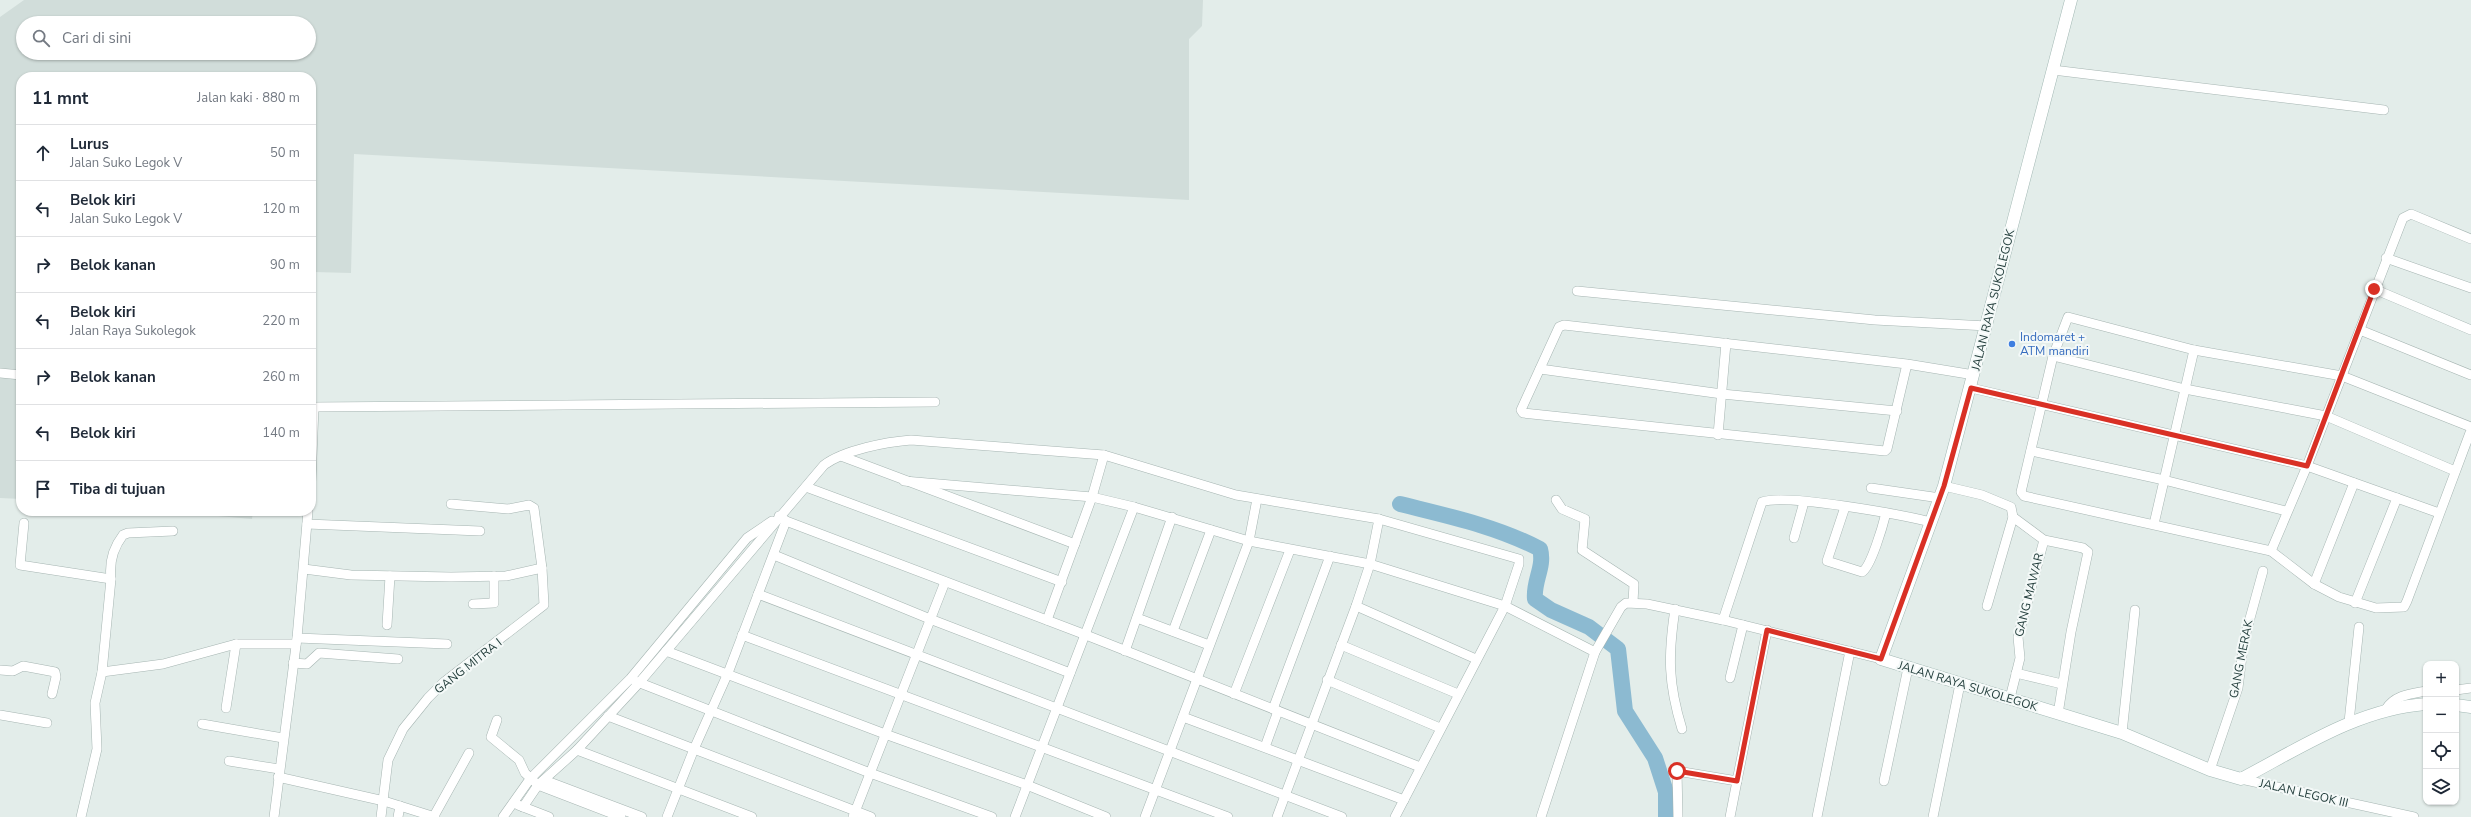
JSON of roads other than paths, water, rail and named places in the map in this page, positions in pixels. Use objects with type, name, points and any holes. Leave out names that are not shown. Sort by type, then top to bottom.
[{"type":"street","name":"JALAN RAYA SUKOLEGOK","points":[[2071,0],[1971,388],[1942,492],[1881,659],[2122,733],[2210,770],[2241,779]]},
{"type":"street","points":[[2053,70],[2384,110]]},
{"type":"street","points":[[2271,551],[2286,511],[2307,466],[2360,330],[2386,258],[2406,214],[2411,214],[2471,238]]},
{"type":"street","points":[[2386,258],[2471,288]]},
{"type":"street","points":[[2374,289],[2471,330]]},
{"type":"street","points":[[1577,291],[1875,320],[1987,326]]},
{"type":"street","points":[[2471,427],[2342,376],[2194,350],[2069,317],[2066,318],[2053,356],[2021,492],[2024,496],[2271,551],[2314,584],[2355,602],[2385,609],[2404,607],[2471,430]]},
{"type":"street","points":[[1907,364],[1897,411],[1887,449],[1885,451],[1718,435],[1523,413],[1521,410],[1559,327],[1564,325],[1907,364],[1974,376]]},
{"type":"street","points":[[2360,330],[2471,375]]},
{"type":"street","points":[[1718,435],[1726,343]]},
{"type":"street","points":[[2154,524],[2194,350]]},
{"type":"street","points":[[2053,356],[2185,389],[2326,416],[2455,471]]},
{"type":"street","points":[[1540,369],[1722,394],[1897,411]]},
{"type":"street","points":[[0,373],[16,375]]},
{"type":"street","points":[[1971,388],[2307,466],[2439,513]]},
{"type":"street","points":[[316,407],[935,402]]},
{"type":"street","points":[[523,807],[541,783],[577,750],[639,683],[782,517],[824,465],[840,456],[893,442],[911,440],[1104,455],[1257,499],[1379,519],[1519,559],[1519,564],[1505,606],[1440,728],[1395,817]]},
{"type":"street","points":[[2031,451],[2164,480],[2286,511]]},
{"type":"street","points":[[1047,620],[1092,497],[1104,455]]},
{"type":"street","points":[[840,456],[1075,544]]},
{"type":"street","points":[[904,481],[1092,497],[1172,517],[1249,541],[1370,564],[1505,606],[1595,652]]},
{"type":"street","points":[[2314,584],[2354,482]]},
{"type":"street","points":[[806,487],[1062,582]]},
{"type":"street","points":[[1871,488],[1942,492],[2002,502],[2011,507],[2013,517],[1987,606]]},
{"type":"street","points":[[2355,602],[2397,498]]},
{"type":"street","points":[[1145,817],[1249,541],[1257,499]]},
{"type":"street","points":[[1556,500],[1568,513],[1585,518],[1582,550],[1634,584],[1633,602]]},
{"type":"street","points":[[1723,620],[1760,503],[1765,501],[1804,502],[1886,513],[1931,522]]},
{"type":"street","points":[[1794,538],[1804,502]]},
{"type":"street","points":[[304,569],[351,575],[506,576],[542,568],[535,512],[531,506],[508,508],[451,504]]},
{"type":"street","points":[[1015,817],[1134,507]]},
{"type":"street","points":[[1846,507],[1827,560],[1862,572],[1865,570],[1872,554],[1886,513]]},
{"type":"street","points":[[274,817],[278,773],[297,641],[308,516]]},
{"type":"street","points":[[667,817],[694,749],[728,674],[774,555],[782,517]]},
{"type":"street","points":[[782,517],[1420,767]]},
{"type":"street","points":[[503,817],[530,779],[630,679],[748,538],[782,517]]},
{"type":"street","points":[[1125,651],[1172,517]]},
{"type":"street","points":[[2013,517],[2044,540],[2083,548],[2088,552],[2062,684],[2058,714]]},
{"type":"street","points":[[1277,817],[1327,680],[1356,606],[1370,564],[1379,519]]},
{"type":"street","points":[[24,523],[20,565],[111,579]]},
{"type":"street","points":[[307,524],[480,531]]},
{"type":"street","points":[[1173,631],[1211,530]]},
{"type":"street","points":[[81,817],[96,756],[95,703],[102,672],[112,556],[123,535],[173,531]]},
{"type":"street","name":"GANG MAWAR","points":[[2010,698],[2020,658],[2018,637],[2044,540]]},
{"type":"street","points":[[1234,694],[1290,550]]},
{"type":"street","points":[[774,555],[930,619],[1070,673]]},
{"type":"street","points":[[1265,747],[1275,710],[1330,556]]},
{"type":"street","name":"GANG MITRA I","points":[[381,817],[388,760],[403,729],[428,698],[444,682],[542,608],[544,605],[542,568]]},
{"type":"street","name":"GANG MERAK","points":[[2210,770],[2238,688],[2244,640],[2263,570]]},
{"type":"street","points":[[387,625],[390,576]]},
{"type":"street","points":[[473,604],[494,603],[494,576]]},
{"type":"street","points":[[854,814],[945,582]]},
{"type":"street","points":[[758,594],[1286,794],[1342,817]]},
{"type":"street","points":[[1541,817],[1595,652],[1621,607],[1626,603],[1633,602],[1674,609],[1767,630],[1881,659]]},
{"type":"street","points":[[1356,606],[1476,659]]},
{"type":"street","points":[[1674,609],[1669,661],[1674,704],[1682,729]]},
{"type":"street","points":[[2122,733],[2135,610]]},
{"type":"street","points":[[1137,618],[1209,645]]},
{"type":"street","points":[[1730,678],[1744,625]]},
{"type":"street","points":[[2349,722],[2359,628]]},
{"type":"street","points":[[1730,817],[1767,630]]},
{"type":"street","points":[[742,635],[1228,817]]},
{"type":"street","points":[[102,672],[163,664],[236,644],[297,641],[447,644]]},
{"type":"street","points":[[226,708],[236,644]]},
{"type":"street","points":[[1341,645],[1458,694]]},
{"type":"street","points":[[666,650],[885,734],[1028,785],[1106,817]]},
{"type":"street","points":[[1817,817],[1850,651]]},
{"type":"street","points":[[293,663],[307,664],[319,653],[398,659]]},
{"type":"street","points":[[0,670],[13,671],[23,666],[55,672],[56,677],[52,694]]},
{"type":"street","points":[[1884,781],[1908,668]]},
{"type":"street","points":[[2016,673],[2062,684]]},
{"type":"street","points":[[630,679],[870,773],[992,817]]},
{"type":"street","points":[[1327,680],[1440,728]]},
{"type":"street","points":[[1933,817],[1960,684]]},
{"type":"street","points":[[2459,690],[2471,688]]},
{"type":"street","points":[[2386,709],[2391,701],[2399,697],[2423,692]]},
{"type":"street","points":[[2241,779],[2349,722],[2386,709],[2423,704]]},
{"type":"street","points":[[2459,705],[2471,707]]},
{"type":"street","points":[[0,715],[47,723]]},
{"type":"street","points":[[608,716],[854,814],[871,817]]},
{"type":"street","points":[[1183,717],[1404,800]]},
{"type":"street","points":[[497,720],[491,737],[519,760],[530,779],[642,817]]},
{"type":"street","points":[[202,724],[283,738]]},
{"type":"street","points":[[577,750],[752,817]]},
{"type":"street","points":[[229,761],[399,805],[435,817],[469,753]]},
{"type":"street","points":[[1678,817],[1677,771],[1737,781]]},
{"type":"street","name":"JALAN LEGOK III","points":[[2241,779],[2371,813],[2414,817]]},
{"type":"street","points":[[541,783],[621,817]]},
{"type":"street","points":[[513,802],[549,817]]},
{"type":"street","points":[[398,817],[399,805]]},
{"type":"waterway","points":[[1400,504],[1454,517],[1489,528],[1540,549],[1541,562],[1535,599],[1551,610],[1589,627],[1618,649],[1625,711],[1655,758],[1666,792],[1666,817]]},
{"type":"place","name":"Indomaret + ATM mandiri","points":[[2012,344]]}]
